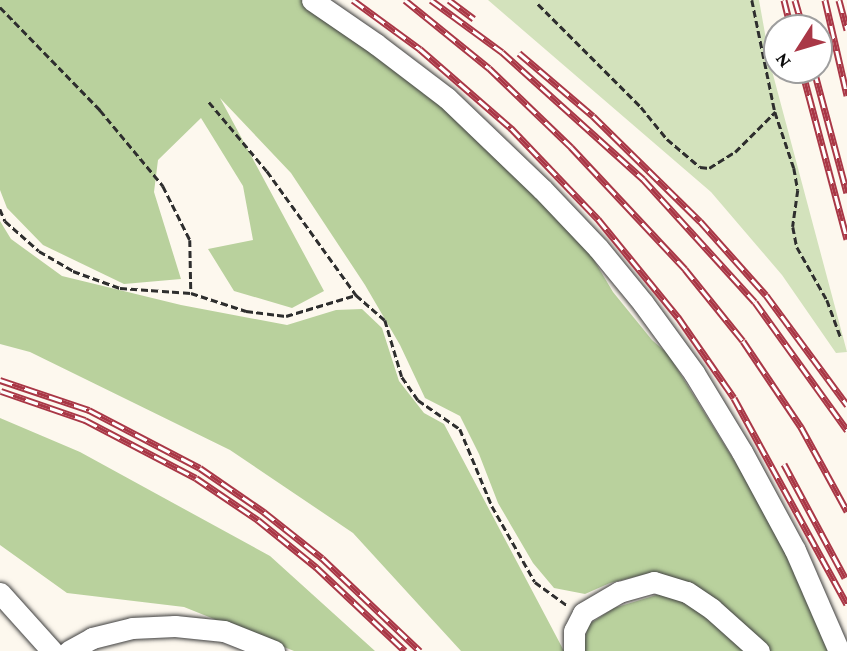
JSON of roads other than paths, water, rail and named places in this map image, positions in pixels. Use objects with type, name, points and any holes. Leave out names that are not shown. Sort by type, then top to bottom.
[{"type":"lane","points":[[312,0],[376,44],[472,121],[598,248],[643,303],[694,373],[742,452],[795,550],[839,651]]},
{"type":"lane","points":[[574,651],[574,631],[583,613],[619,592],[654,582],[687,592],[712,609],[760,651]]},
{"type":"lane","points":[[0,593],[52,651]]},
{"type":"lane","points":[[69,651],[92,638],[132,628],[175,626],[223,631],[274,651]]},
{"type":"railway","points":[[353,0],[420,49],[511,128],[598,219],[678,317],[734,398],[847,604]]},
{"type":"railway","points":[[405,0],[489,68],[571,147],[685,269],[743,341],[801,427],[847,511]]},
{"type":"railway","points":[[431,0],[502,52],[643,179],[755,302],[847,430]]},
{"type":"railway","points":[[449,0],[474,19]]},
{"type":"railway","points":[[784,0],[788,14]]},
{"type":"railway","points":[[795,0],[799,14]]},
{"type":"railway","points":[[825,0],[847,95]]},
{"type":"railway","points":[[839,0],[847,30]]},
{"type":"railway","points":[[519,53],[593,116],[700,221],[766,295],[847,405]]},
{"type":"railway","points":[[806,84],[847,239]]},
{"type":"railway","points":[[818,84],[847,193]]},
{"type":"railway","points":[[0,380],[89,410],[200,468],[264,512],[322,558],[420,651]]},
{"type":"railway","points":[[1,391],[85,420],[196,478],[258,520],[316,567],[405,651]]},
{"type":"railway","points":[[784,464],[845,578]]}]
